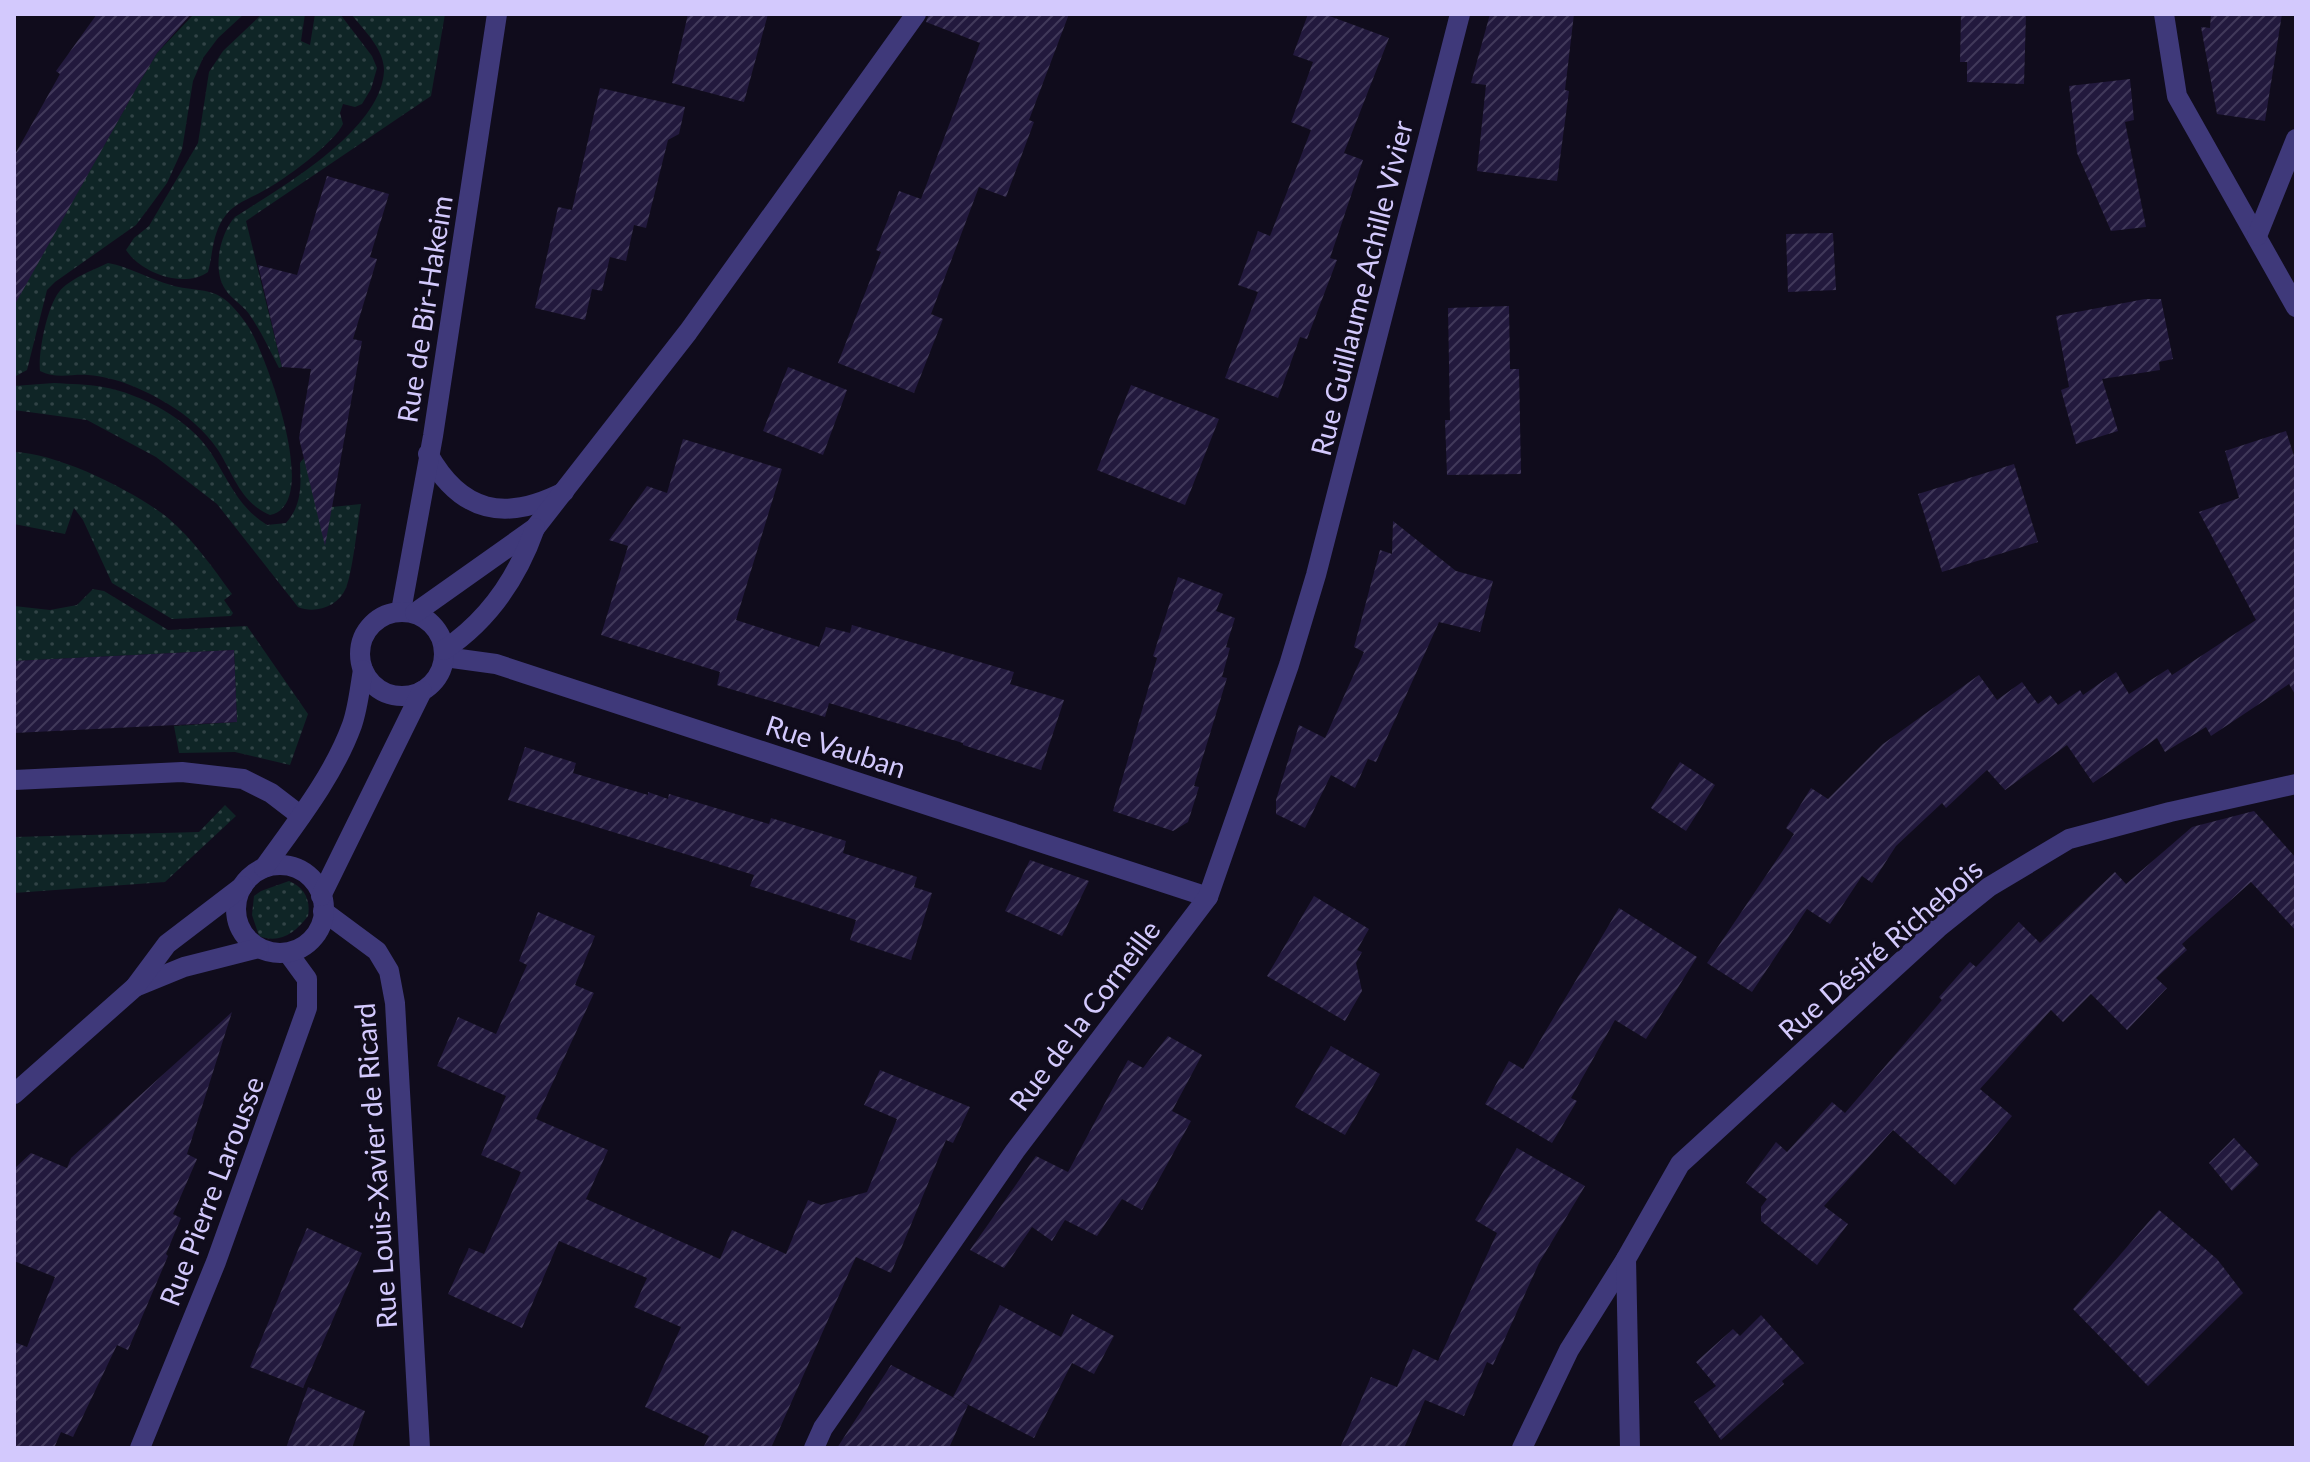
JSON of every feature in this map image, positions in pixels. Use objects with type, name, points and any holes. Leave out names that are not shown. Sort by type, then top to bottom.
[{"type":"street","name":"Rue de Bir-Hakeim","points":[[408,612],[428,454],[497,14]]},
{"type":"street","points":[[408,612],[435,627],[444,653],[441,671],[433,682],[422,691],[408,696],[395,695],[370,682],[363,670],[360,656],[367,630],[376,620],[408,612],[535,528],[688,332],[916,14]]},
{"type":"street","name":"Rue Guillaume Achille Vivier","points":[[1316,575],[1460,14]]},
{"type":"street","points":[[2164,14],[2177,96],[2296,307]]},
{"type":"street","points":[[2257,236],[2296,139]]},
{"type":"street","points":[[428,454],[441,478],[460,497],[483,505],[514,510],[538,505],[564,492]]},
{"type":"street","points":[[444,653],[470,632],[500,596],[525,557],[535,528]]},
{"type":"street","name":"Rue de la Corneille","points":[[814,1448],[823,1428],[1015,1151],[1208,897],[1289,665],[1316,575]]},
{"type":"street","name":"Rue Vauban","points":[[444,653],[496,664],[1208,897]]},
{"type":"street","points":[[264,868],[335,763],[353,723],[363,670]]},
{"type":"street","points":[[322,904],[422,691]]},
{"type":"street","points":[[14,780],[182,772],[243,779],[271,793],[301,816]]},
{"type":"street","name":"Rue Désiré Richebois","points":[[1522,1448],[1569,1350],[1680,1164],[1938,928],[1989,887],[2069,839],[2170,812],[2296,784]]},
{"type":"street","points":[[14,1094],[135,987],[167,944],[264,868],[278,865],[292,867],[305,873],[315,883],[322,904],[321,925],[313,938],[288,953],[259,948],[247,939],[239,927],[237,899],[243,886]]},
{"type":"street","name":"Rue Louis-Xavier de Ricard","points":[[322,904],[377,951],[389,971],[395,1003],[420,1448]]},
{"type":"street","points":[[135,987],[184,967],[259,948]]},
{"type":"street","name":"Rue Pierre Larousse","points":[[140,1448],[216,1262],[307,1008],[307,979],[288,953]]},
{"type":"street","points":[[1626,1259],[1630,1448]]},
{"type":"green space","points":[[194,14],[244,14],[218,38],[203,58],[193,81],[182,150],[167,183],[136,225],[47,290],[27,370],[14,377],[14,305],[157,53]]},
{"type":"green space","points":[[262,14],[305,14],[301,41],[310,45],[315,14],[340,14],[372,56],[377,68],[371,89],[362,104],[355,107],[343,104],[340,113],[343,124],[319,151],[283,179],[231,209],[219,225],[208,272],[198,277],[175,279],[152,272],[126,250],[134,238],[149,226],[198,143],[209,72],[223,51]]},
{"type":"green space","points":[[351,14],[445,14],[431,96],[246,221],[282,367],[279,368],[248,313],[221,281],[218,262],[222,242],[235,217],[325,156],[366,115],[379,93],[384,71],[381,55]]},
{"type":"green space","points":[[108,263],[171,285],[208,291],[228,302],[246,323],[270,376],[287,434],[291,487],[285,506],[270,515],[251,503],[208,436],[159,399],[109,378],[57,376],[40,371],[44,330],[59,292],[75,279]]},
{"type":"green space","points":[[54,383],[118,390],[149,402],[178,419],[202,441],[241,502],[267,525],[286,523],[295,509],[300,487],[300,463],[304,458],[332,507],[361,504],[351,570],[342,595],[332,604],[319,609],[298,607],[217,504],[156,457],[87,420],[14,410],[14,386]]},
{"type":"green space","points":[[14,452],[52,459],[95,475],[136,496],[168,518],[194,544],[232,594],[224,600],[233,613],[231,616],[172,619],[112,583],[83,520],[74,508],[65,534],[14,524]]},
{"type":"green space","points":[[93,589],[104,591],[168,630],[247,626],[308,714],[290,765],[235,752],[179,753],[174,726],[237,722],[234,650],[14,661],[14,606],[50,610],[77,605]]},
{"type":"green space","points":[[225,805],[236,816],[165,882],[14,893],[14,837],[199,832]]},
{"type":"green space","points":[[289,881],[305,895],[308,916],[298,927],[280,938],[259,936],[252,915],[254,896]]},
{"type":"building","points":[[97,14],[191,14],[157,53],[14,306],[14,156],[60,74],[56,71]]},
{"type":"building","points":[[688,14],[768,14],[744,102],[672,83]]},
{"type":"building","points":[[929,14],[1069,14],[1029,120],[1034,122],[1006,197],[979,187],[931,314],[943,319],[914,393],[838,363],[881,252],[876,250],[899,191],[921,199],[980,43],[926,22]]},
{"type":"building","points":[[1308,14],[1324,14],[1389,38],[1344,153],[1363,160],[1330,258],[1337,260],[1307,339],[1300,337],[1278,398],[1225,378],[1258,292],[1238,285],[1258,231],[1270,236],[1311,130],[1291,122],[1313,62],[1293,55]]},
{"type":"building","points":[[1490,14],[1574,14],[1565,90],[1569,91],[1557,181],[1477,171],[1486,85],[1471,83]]},
{"type":"building","points":[[1961,14],[2026,14],[2024,84],[1967,82],[1967,62],[1960,62]]},
{"type":"building","points":[[2211,14],[2282,14],[2265,121],[2217,114],[2201,27],[2210,28]]},
{"type":"building","points":[[2130,79],[2134,120],[2125,122],[2146,227],[2111,231],[2077,153],[2069,86]]},
{"type":"building","points":[[600,88],[685,107],[679,134],[668,140],[646,228],[634,225],[626,261],[610,257],[602,291],[592,289],[585,320],[535,308],[558,207],[572,210]]},
{"type":"building","points":[[327,176],[389,194],[370,257],[377,259],[353,339],[362,341],[325,546],[299,438],[311,369],[282,367],[258,265],[297,275]]},
{"type":"building","points":[[1833,233],[1836,290],[1788,292],[1786,234]]},
{"type":"building","points":[[2145,299],[2161,299],[2173,359],[2159,362],[2160,370],[2102,379],[2118,431],[2076,444],[2061,390],[2069,387],[2056,316]]},
{"type":"building","points":[[1509,306],[1510,369],[1519,369],[1521,474],[1447,475],[1445,420],[1450,420],[1448,308]]},
{"type":"building","points":[[788,367],[847,390],[823,455],[763,431]]},
{"type":"building","points":[[1131,385],[1219,419],[1185,505],[1097,470]]},
{"type":"building","points":[[2286,431],[2296,462],[2296,696],[2289,684],[2211,736],[2206,727],[2165,752],[2157,738],[2093,783],[2067,745],[2005,790],[1987,770],[1946,808],[1942,803],[1896,846],[1872,883],[1862,876],[1830,924],[1807,909],[1752,992],[1707,963],[1794,834],[1786,828],[1811,788],[1828,799],[1883,744],[1979,675],[1997,700],[2022,682],[2038,704],[2050,695],[2058,705],[2080,690],[2083,695],[2116,672],[2129,694],[2168,669],[2172,675],[2256,620],[2199,512],[2239,498],[2225,451]]},
{"type":"building","points":[[683,439],[782,469],[736,620],[819,647],[826,627],[850,633],[852,625],[1014,672],[1010,684],[1064,700],[1041,770],[829,703],[825,717],[717,685],[720,672],[601,635],[628,546],[609,540],[647,486],[667,493]]},
{"type":"building","points":[[2014,464],[2038,542],[1942,572],[1918,494]]},
{"type":"building","points":[[1393,521],[1456,571],[1493,581],[1480,632],[1439,622],[1376,762],[1368,759],[1355,788],[1331,775],[1305,828],[1276,814],[1276,800],[1299,725],[1325,738],[1364,652],[1354,647],[1380,550],[1392,554]]},
{"type":"building","points":[[1178,577],[1223,594],[1216,611],[1235,618],[1226,647],[1230,648],[1222,677],[1227,678],[1194,786],[1199,787],[1188,822],[1173,831],[1113,811],[1157,658],[1153,656]]},
{"type":"building","points":[[234,650],[237,722],[14,733],[14,661]]},
{"type":"building","points":[[525,747],[576,763],[573,773],[648,795],[648,792],[668,799],[669,794],[769,824],[771,818],[846,841],[843,853],[917,877],[914,887],[932,893],[911,960],[850,940],[856,920],[750,886],[754,875],[508,800]]},
{"type":"building","points":[[1680,762],[1715,785],[1686,831],[1651,808]]},
{"type":"building","points":[[2254,811],[2296,858],[2296,931],[2251,882],[2182,944],[2187,950],[2156,978],[2167,988],[2127,1030],[2091,994],[2063,1022],[2051,1010],[1980,1089],[2012,1116],[1955,1185],[1893,1130],[1824,1206],[1848,1224],[1817,1265],[1761,1221],[1761,1207],[1767,1199],[1746,1183],[1776,1142],[1787,1152],[1832,1102],[1845,1113],[1942,1000],[1939,997],[1970,962],[1976,967],[2019,922],[2040,943],[2115,872],[2126,884],[2192,827]]},
{"type":"building","points":[[1030,860],[1089,881],[1062,936],[1005,911]]},
{"type":"building","points":[[1314,896],[1369,929],[1357,950],[1362,952],[1356,963],[1362,991],[1345,1021],[1267,976]]},
{"type":"building","points":[[1619,908],[1697,957],[1646,1039],[1615,1020],[1571,1098],[1577,1101],[1552,1143],[1485,1104],[1509,1061],[1523,1069]]},
{"type":"building","points":[[538,912],[595,936],[575,985],[594,993],[536,1119],[608,1150],[586,1199],[720,1259],[732,1230],[786,1254],[808,1200],[821,1205],[867,1192],[897,1119],[864,1105],[880,1070],[970,1107],[953,1143],[946,1140],[891,1273],[856,1257],[771,1448],[703,1448],[709,1436],[645,1407],[681,1327],[634,1307],[647,1278],[559,1241],[522,1328],[448,1294],[469,1248],[484,1254],[521,1172],[481,1155],[506,1096],[437,1066],[458,1017],[496,1034],[527,965],[519,961]]},
{"type":"building","points":[[232,1012],[187,1154],[197,1159],[173,1214],[181,1218],[128,1350],[117,1345],[73,1437],[61,1432],[54,1448],[14,1448],[14,1342],[27,1347],[55,1277],[14,1261],[14,1169],[31,1153],[67,1168],[71,1158]]},
{"type":"building","points":[[1168,1036],[1202,1055],[1172,1111],[1191,1121],[1142,1210],[1122,1199],[1097,1236],[1065,1220],[1052,1241],[1032,1227],[1004,1268],[970,1250],[1036,1156],[1068,1172],[1128,1060],[1143,1068]]},
{"type":"building","points":[[1331,1046],[1380,1074],[1345,1135],[1295,1107]]},
{"type":"building","points":[[2234,1138],[2259,1165],[2232,1191],[2209,1163]]},
{"type":"building","points":[[1517,1148],[1585,1186],[1539,1263],[1493,1365],[1487,1362],[1464,1416],[1425,1400],[1404,1448],[1340,1448],[1371,1377],[1397,1387],[1413,1349],[1438,1361],[1497,1233],[1475,1220]]},
{"type":"building","points":[[2159,1210],[2217,1259],[2243,1293],[2148,1386],[2073,1309]]},
{"type":"building","points":[[307,1228],[362,1253],[303,1388],[250,1367]]},
{"type":"building","points":[[1000,1305],[1061,1337],[1072,1314],[1114,1336],[1094,1374],[1072,1363],[1034,1438],[953,1397]]},
{"type":"building","points":[[1761,1315],[1804,1363],[1721,1440],[1694,1402],[1716,1386],[1696,1362],[1733,1329],[1740,1336]]},
{"type":"building","points":[[891,1365],[968,1405],[949,1448],[837,1448]]},
{"type":"building","points":[[308,1387],[365,1411],[352,1448],[286,1448]]}]
